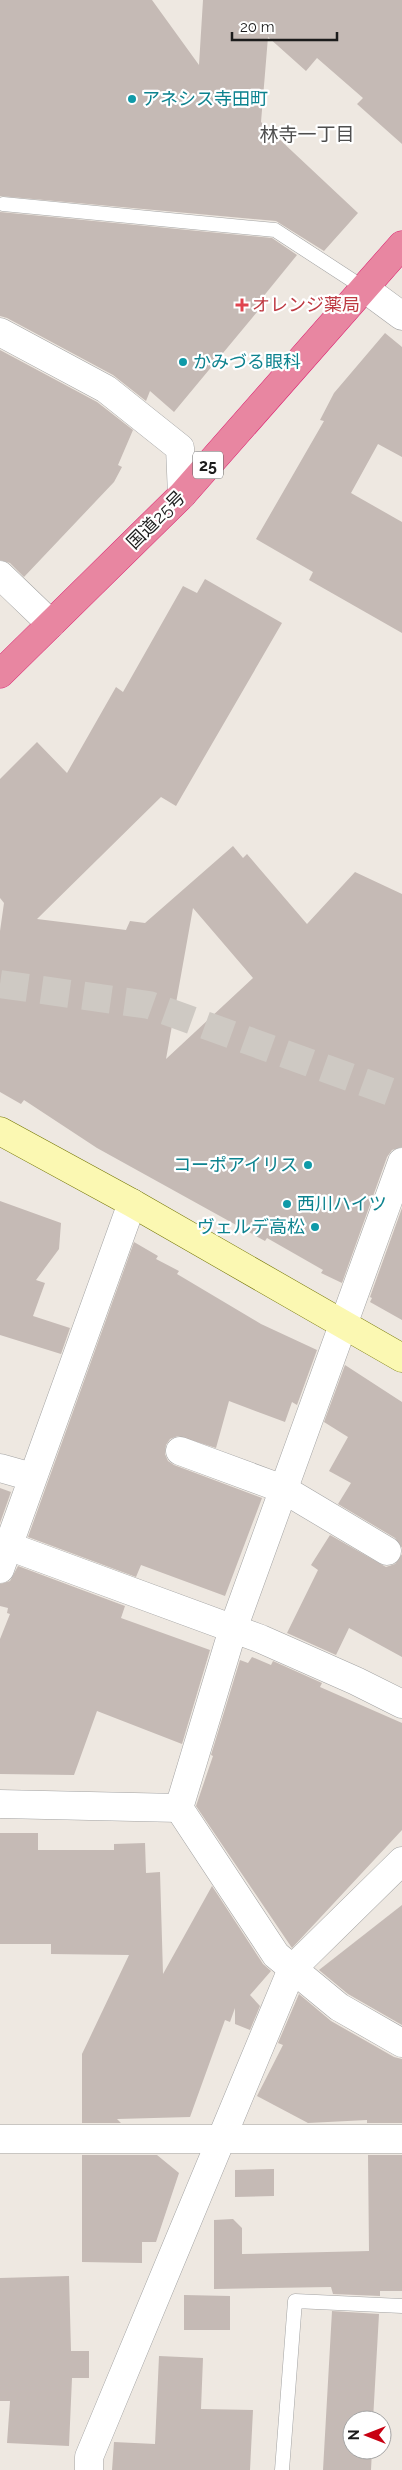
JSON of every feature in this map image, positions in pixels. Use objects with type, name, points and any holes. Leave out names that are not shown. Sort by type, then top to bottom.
[{"type":"highway","name":"国道25号","points":[[0,674],[182,495],[402,244]]},
{"type":"street","points":[[364,288],[402,316]]},
{"type":"street","points":[[0,332],[106,389],[180,448],[182,495]]},
{"type":"street","points":[[0,575],[51,624]]},
{"type":"street","points":[[0,1131],[132,1203],[402,1358]]},
{"type":"street","points":[[179,1808],[233,1629],[402,1162]]},
{"type":"street","points":[[132,1203],[4,1558],[261,1639],[402,1704]]},
{"type":"street","points":[[180,1451],[283,1489],[387,1551]]},
{"type":"street","points":[[0,1468],[32,1477]]},
{"type":"street","points":[[0,1804],[179,1808]]},
{"type":"street","points":[[179,1808],[276,1955],[339,2007],[402,2043]]},
{"type":"street","points":[[88,2470],[89,2457],[292,1969],[402,1861]]},
{"type":"street","points":[[0,2139],[402,2139]]},
{"type":"lane","points":[[3,204],[275,230],[364,288]]},
{"type":"lane","points":[[282,2470],[295,2301],[402,2306]]},
{"type":"building","points":[[0,0],[152,0],[199,65],[203,0],[402,0],[402,144],[357,104],[363,98],[317,58],[306,71],[268,37],[261,122],[358,213],[324,251],[276,221],[0,196]]},
{"type":"building","points":[[0,212],[272,238],[297,255],[258,303],[262,306],[174,412],[150,391],[146,401],[113,375],[0,316]]},
{"type":"building","points":[[385,333],[402,347],[402,457],[378,444],[351,493],[402,522],[402,633],[309,580],[313,572],[256,539],[324,421],[320,420],[334,393]]},
{"type":"building","points":[[0,350],[97,402],[133,430],[118,465],[122,467],[114,482],[24,577],[10,563],[0,560]]},
{"type":"building","points":[[205,579],[282,623],[176,806],[161,797],[37,919],[126,930],[130,921],[145,923],[233,846],[243,858],[247,854],[307,924],[355,872],[402,894],[402,1147],[392,1150],[387,1157],[342,1283],[321,1273],[323,1270],[267,1238],[265,1241],[97,1148],[24,1100],[21,1104],[0,1092],[0,931],[4,903],[0,898],[0,779],[37,742],[67,773],[116,687],[123,692],[183,586],[197,593]],"holes":[[[193,908],[253,978],[166,1059]]]},
{"type":"building","points":[[0,1201],[61,1223],[59,1249],[36,1280],[45,1283],[33,1316],[70,1328],[61,1354],[0,1335]]},
{"type":"building","points":[[402,1208],[402,1320],[370,1302],[372,1298],[370,1297]]},
{"type":"building","points":[[134,1242],[158,1256],[156,1259],[179,1271],[177,1274],[261,1324],[317,1350],[297,1405],[292,1402],[285,1422],[229,1401],[216,1448],[178,1436],[170,1439],[166,1445],[165,1454],[168,1461],[174,1465],[262,1498],[225,1596],[141,1565],[136,1577],[28,1537]]},
{"type":"building","points":[[345,1365],[402,1402],[402,1548],[395,1538],[338,1504],[351,1483],[329,1471],[348,1437],[324,1422]]},
{"type":"building","points":[[0,1488],[11,1492],[0,1523]]},
{"type":"building","points":[[330,1535],[386,1567],[395,1564],[402,1554],[402,1657],[349,1628],[336,1655],[287,1633],[318,1570],[311,1565]]},
{"type":"building","points":[[18,1566],[125,1606],[121,1618],[210,1650],[182,1744],[97,1711],[74,1775],[0,1774],[0,1639],[10,1614],[7,1613],[8,1608],[0,1606],[0,1584],[10,1581]]},
{"type":"building","points":[[252,1657],[271,1665],[273,1661],[322,1683],[320,1687],[402,1723],[402,1830],[292,1948],[196,1806],[213,1756],[211,1755],[240,1660],[248,1663]]},
{"type":"building","points":[[0,1833],[38,1833],[38,1850],[114,1850],[114,1844],[145,1843],[146,1873],[160,1872],[163,1974],[212,1886],[263,1964],[271,1971],[250,1995],[260,2006],[250,2030],[235,2024],[235,2008],[230,2022],[225,2020],[190,2117],[117,2119],[121,2123],[82,2123],[82,2054],[129,1955],[51,1954],[51,1944],[0,1944]]},
{"type":"building","points":[[402,1905],[402,2025],[348,1994],[319,1970]]},
{"type":"building","points":[[299,1994],[331,2021],[394,2057],[402,2059],[402,2123],[367,2123],[367,2120],[308,2123],[257,2096],[283,2045],[278,2043]]},
{"type":"building","points":[[82,2155],[157,2155],[179,2173],[156,2242],[142,2242],[142,2263],[82,2262]]},
{"type":"building","points":[[368,2155],[402,2155],[402,2291],[380,2291],[380,2296],[333,2294],[331,2287],[214,2289],[214,2220],[233,2219],[242,2228],[242,2254],[369,2251]]},
{"type":"building","points":[[274,2169],[274,2196],[235,2197],[235,2170]]},
{"type":"building","points":[[69,2276],[71,2351],[89,2351],[89,2378],[72,2378],[69,2446],[7,2443],[10,2401],[0,2401],[0,2278]]},
{"type":"building","points":[[184,2295],[230,2296],[230,2330],[184,2330]]},
{"type":"building","points":[[332,2311],[379,2314],[374,2410],[342,2410],[342,2460],[372,2460],[371,2470],[323,2470]]},
{"type":"building","points":[[159,2356],[203,2358],[201,2409],[253,2410],[250,2470],[112,2470],[114,2442],[155,2444]]},
{"type":"tunnel","points":[[0,984],[149,1005],[402,1096]]},
{"type":"place","name":"アネシス寺田町","points":[[132,99]]},
{"type":"place","name":"オレンジ薬局","points":[[242,305]]},
{"type":"place","name":"かみづる眼科","points":[[183,362]]},
{"type":"place","name":"コーポアイリス","points":[[308,1165]]},
{"type":"place","name":"西川ハイツ","points":[[287,1204]]},
{"type":"place","name":"ヴェルデ高松","points":[[315,1227]]},
{"type":"district","name":"林寺一丁目","points":[[307,134]]}]
